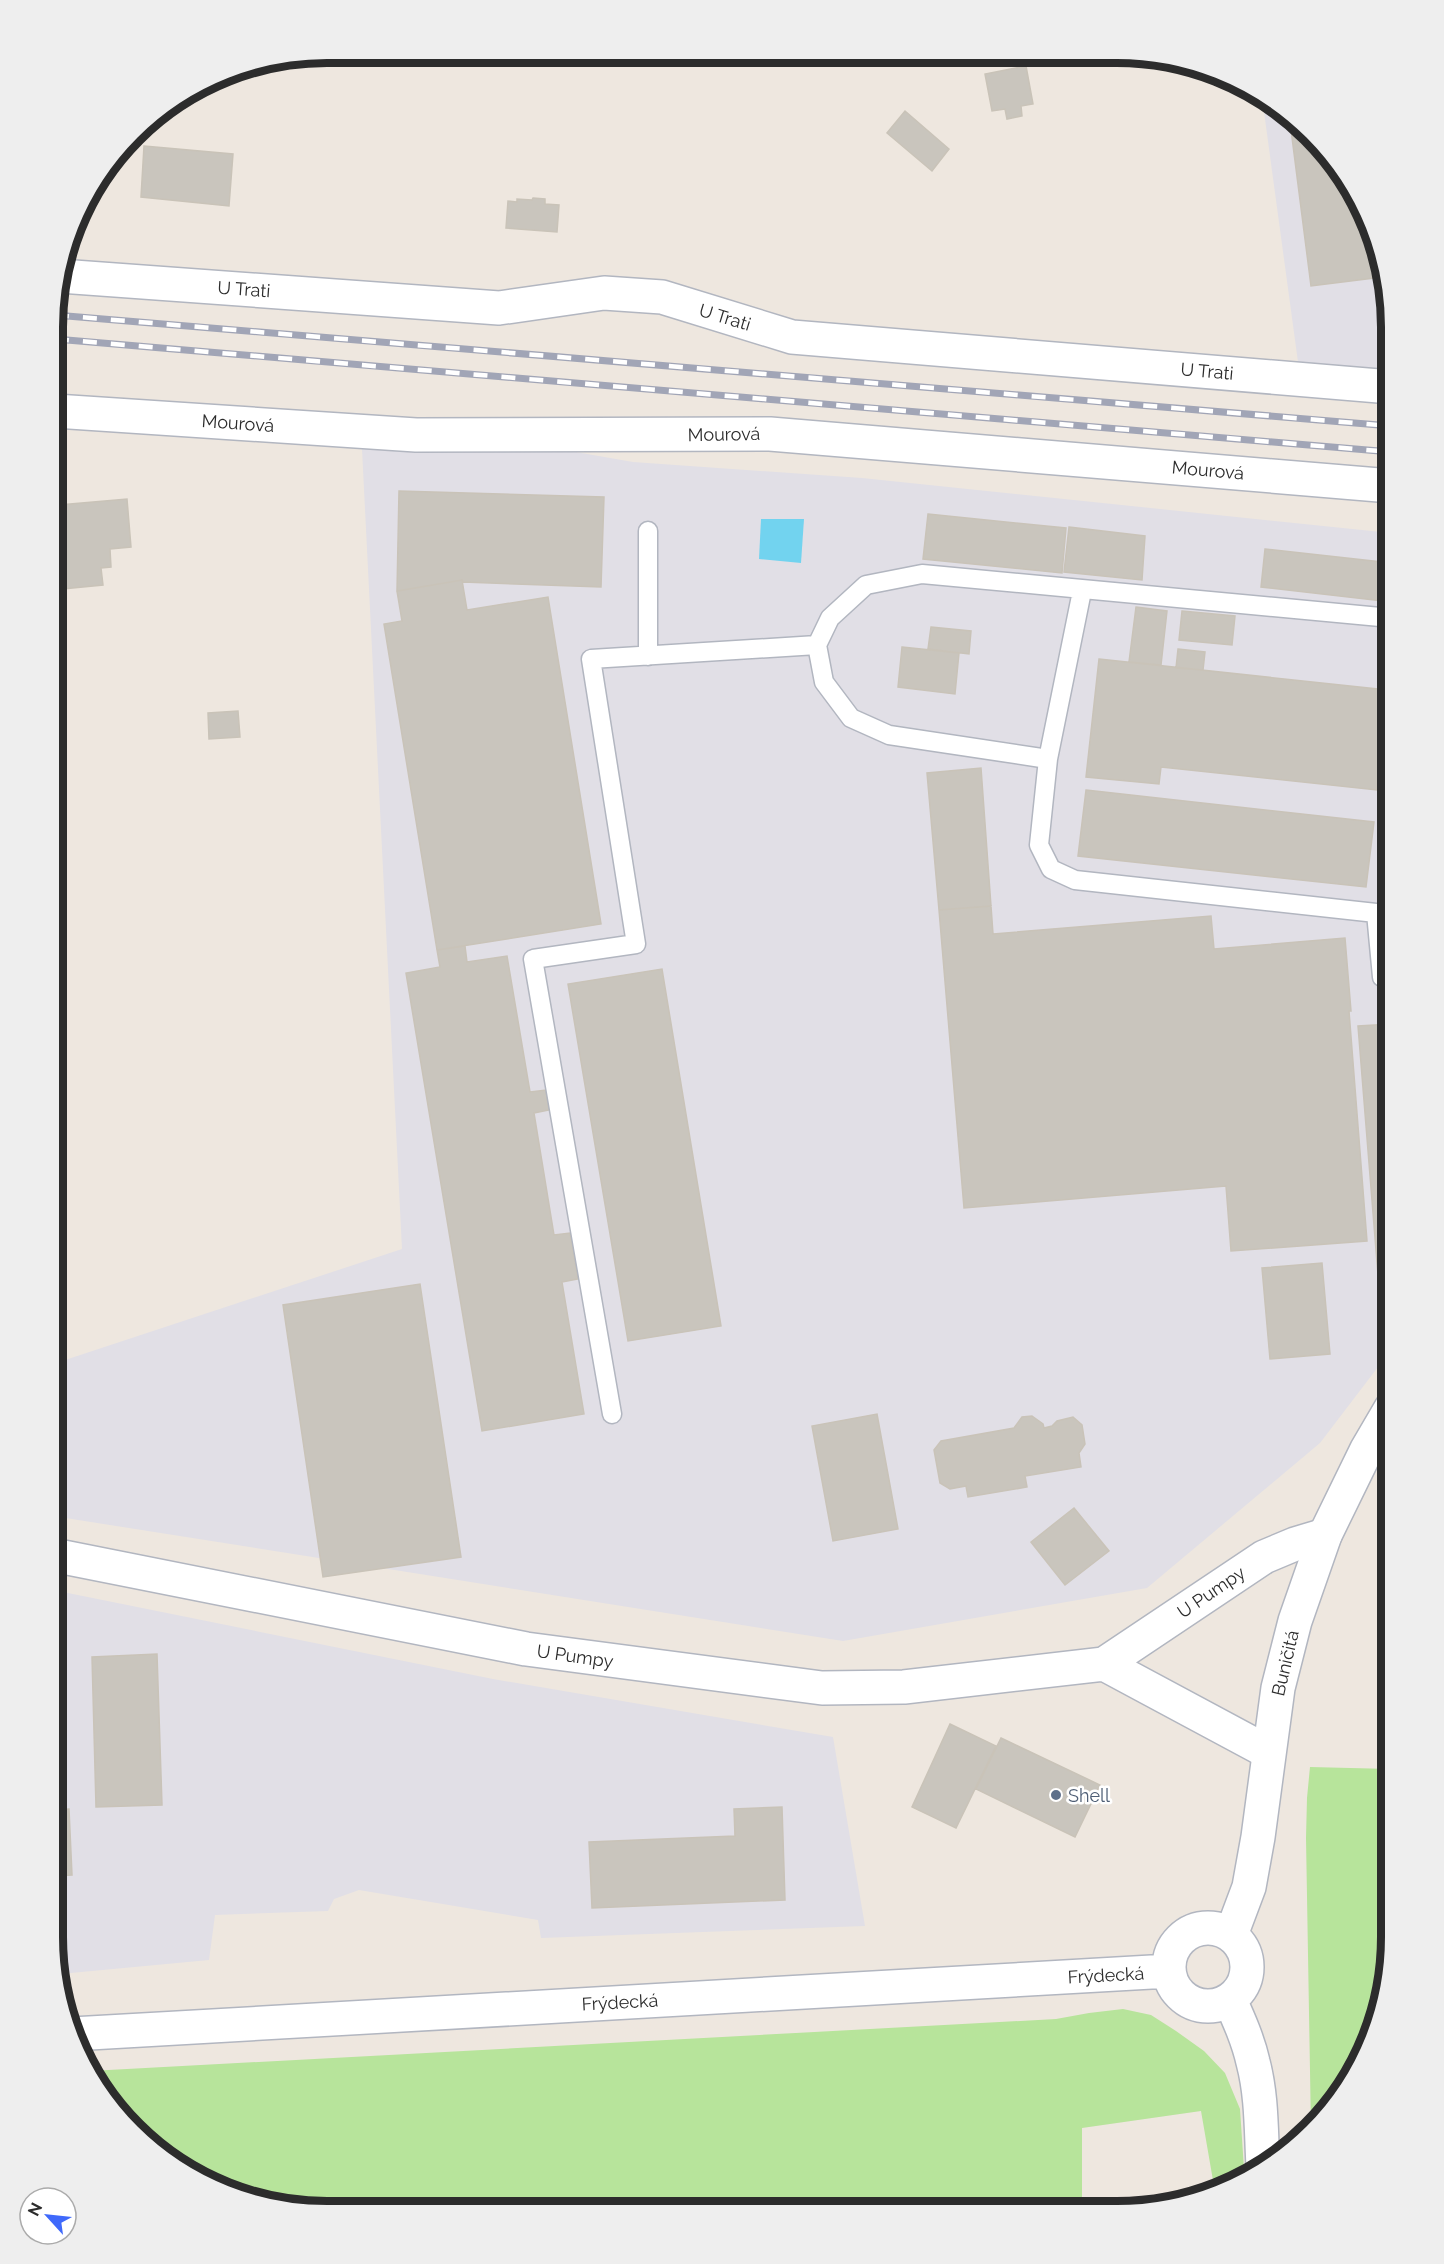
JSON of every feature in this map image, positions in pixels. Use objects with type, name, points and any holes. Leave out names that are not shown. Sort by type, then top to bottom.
[{"type":"street","name":"U Trati","points":[[68,277],[499,308],[604,292],[662,297],[792,337],[1381,386]]},
{"type":"street","name":"Mourová","points":[[63,412],[416,435],[770,434],[1381,485]]},
{"type":"street","name":"Buničitá","points":[[1231,1935],[1249,1887],[1278,1688],[1295,1621],[1325,1535],[1381,1425]]},
{"type":"street","name":"U Pumpy","points":[[63,1557],[526,1649],[822,1688],[904,1687],[1104,1664],[1264,1557],[1325,1535]]},
{"type":"street","points":[[1104,1664],[1268,1752]]},
{"type":"street","points":[[1209,1928],[1231,1935],[1243,1949],[1247,1968],[1243,1986],[1230,2000],[1212,2006],[1189,2002],[1176,1989],[1169,1971],[1169,1962],[1179,1940],[1190,1932],[1209,1928]]},
{"type":"street","name":"Frýdecká","points":[[81,2033],[1169,1971]]},
{"type":"street","points":[[1230,2000],[1253,2062],[1260,2098],[1263,2158]]},
{"type":"lane","points":[[648,531],[648,656]]},
{"type":"lane","points":[[1048,759],[889,735],[851,718],[824,682],[817,645],[830,618],[866,585],[922,574],[1082,591],[1381,617]]},
{"type":"lane","points":[[1082,591],[1048,759],[1039,845],[1051,869],[1075,880],[1376,913],[1381,966]]},
{"type":"lane","points":[[612,1414],[533,959],[636,944],[591,659],[817,645]]},
{"type":"shaded area","points":[[1263,107],[1304,140],[1327,166],[1346,195],[1361,226],[1372,258],[1379,292],[1381,397],[1298,391],[1298,362]]},
{"type":"shaded area","points":[[524,443],[633,462],[862,478],[1381,532],[1381,1363],[1320,1443],[1147,1588],[843,1641],[63,1518],[63,1361],[402,1249],[362,449]]},
{"type":"shaded area","points":[[63,1592],[493,1679],[833,1737],[865,1926],[541,1938],[538,1920],[359,1890],[334,1899],[328,1911],[215,1915],[209,1960],[65,1974],[63,1937]]},
{"type":"green space","points":[[1310,1767],[1381,1769],[1381,1937],[1376,1989],[1367,2022],[1354,2054],[1337,2084],[1311,2117],[1306,1838]]},
{"type":"green space","points":[[1123,2009],[1151,2015],[1204,2051],[1225,2073],[1240,2109],[1244,2169],[1213,2183],[1201,2111],[1082,2128],[1082,2201],[327,2201],[292,2199],[258,2192],[226,2181],[180,2157],[140,2124],[117,2098],[99,2071],[1056,2019]]},
{"type":"water","points":[[761,519],[804,519],[801,563],[759,559]]},
{"type":"building","points":[[1026,66],[1033,104],[1021,106],[1022,116],[1007,119],[1005,109],[992,111],[985,74]]},
{"type":"building","points":[[905,111],[949,149],[932,171],[887,133]]},
{"type":"building","points":[[1291,128],[1327,166],[1346,195],[1367,242],[1376,278],[1311,286]]},
{"type":"building","points":[[144,146],[233,154],[229,206],[141,197]]},
{"type":"building","points":[[533,198],[545,199],[545,204],[559,205],[557,232],[506,228],[508,201],[517,202],[517,199],[532,200]]},
{"type":"building","points":[[399,491],[604,497],[601,587],[463,582],[462,580],[397,591]]},
{"type":"building","points":[[127,499],[131,547],[110,549],[111,567],[101,568],[103,585],[63,589],[63,570],[66,569],[63,505]]},
{"type":"building","points":[[928,514],[1066,528],[1062,573],[923,559]]},
{"type":"building","points":[[1069,527],[1145,536],[1142,580],[1064,572]]},
{"type":"building","points":[[1265,549],[1381,562],[1381,601],[1261,587]]},
{"type":"building","points":[[462,580],[467,610],[548,597],[601,924],[437,950],[384,624],[402,621],[397,591]]},
{"type":"building","points":[[1136,607],[1167,611],[1161,665],[1129,662]]},
{"type":"building","points":[[1182,611],[1235,616],[1232,645],[1179,640]]},
{"type":"building","points":[[931,627],[971,631],[969,654],[928,649]]},
{"type":"building","points":[[902,647],[959,653],[955,694],[898,687]]},
{"type":"building","points":[[1178,649],[1205,652],[1203,670],[1176,668]]},
{"type":"building","points":[[1099,659],[1381,689],[1381,750],[1377,790],[1161,767],[1159,784],[1086,777]]},
{"type":"building","points":[[238,711],[240,737],[209,739],[208,713]]},
{"type":"building","points":[[981,768],[991,906],[939,910],[927,773]]},
{"type":"building","points":[[1086,790],[1374,822],[1366,887],[1078,856]]},
{"type":"building","points":[[991,906],[993,934],[1211,916],[1214,949],[1345,938],[1367,1241],[1231,1251],[1226,1186],[964,1208],[939,910]]},
{"type":"building","points":[[465,946],[467,962],[507,956],[530,1092],[546,1090],[549,1110],[534,1113],[554,1235],[570,1233],[578,1279],[562,1282],[584,1414],[482,1431],[406,973],[440,967],[437,950]]},
{"type":"building","points":[[662,969],[721,1326],[628,1341],[568,984]]},
{"type":"building","points":[[1381,1025],[1381,1275],[1378,1275],[1358,1026]]},
{"type":"building","points":[[1322,1263],[1330,1354],[1270,1359],[1262,1268]]},
{"type":"building","points":[[420,1284],[461,1557],[323,1577],[283,1305]]},
{"type":"building","points":[[877,1414],[898,1529],[833,1541],[812,1426]]},
{"type":"building","points":[[1032,1416],[1043,1424],[1044,1428],[1052,1426],[1057,1421],[1073,1417],[1082,1425],[1085,1444],[1079,1453],[1081,1467],[1025,1476],[1027,1487],[968,1497],[966,1486],[950,1489],[940,1483],[934,1450],[941,1441],[1014,1428],[1022,1417]]},
{"type":"building","points":[[1074,1508],[1109,1551],[1065,1585],[1031,1542]]},
{"type":"building","points":[[157,1654],[162,1805],[96,1807],[92,1657]]},
{"type":"building","points":[[950,1724],[996,1746],[956,1828],[912,1807]]},
{"type":"building","points":[[1001,1738],[1100,1785],[1075,1837],[976,1789]]},
{"type":"building","points":[[782,1807],[785,1900],[592,1908],[589,1842],[735,1836],[734,1809]]},
{"type":"building","points":[[63,1809],[69,1809],[72,1875],[63,1875]]},
{"type":"railway","points":[[64,316],[1381,425]]},
{"type":"railway","points":[[63,340],[1381,451]]},
{"type":"place","name":"Shell","points":[[1056,1795]]}]
